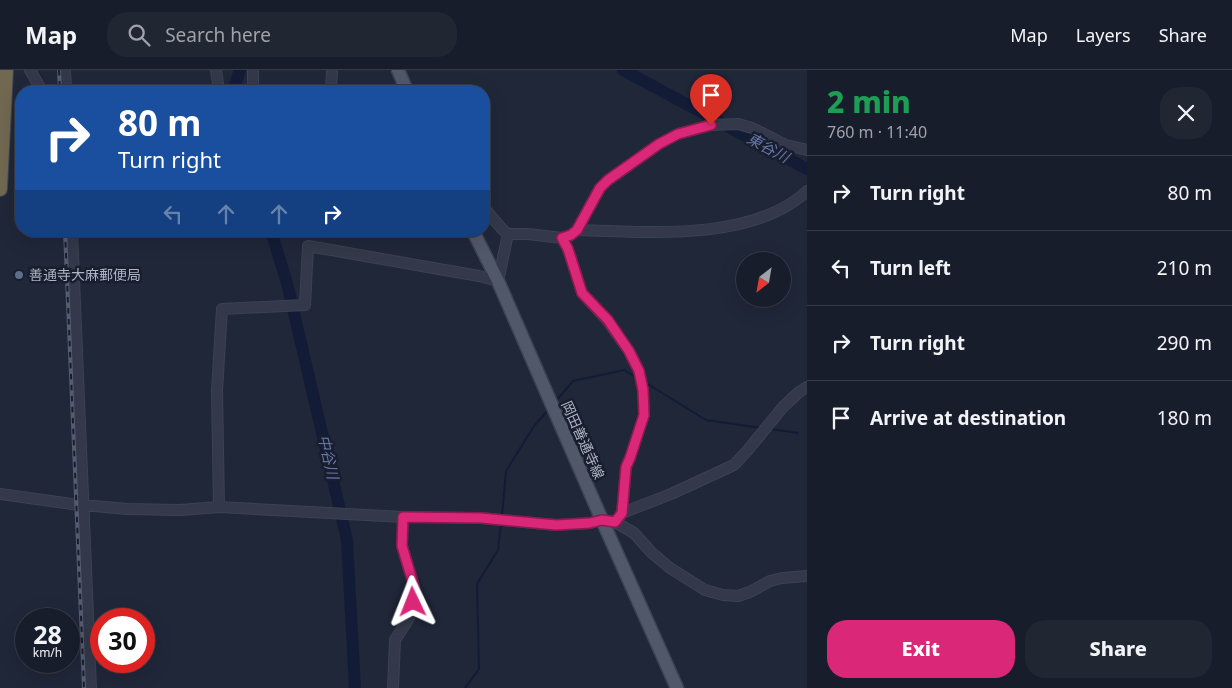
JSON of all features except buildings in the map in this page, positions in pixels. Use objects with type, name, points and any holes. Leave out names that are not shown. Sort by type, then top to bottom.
[{"type":"highway","points":[[0,189],[6,70]]},
{"type":"main road","points":[[398,70],[404,85]]},
{"type":"main road","name":"岡田善通寺線","points":[[476,237],[498,281],[677,688]]},
{"type":"street","points":[[30,70],[39,85]]},
{"type":"street","points":[[65,70],[66,85]]},
{"type":"street","points":[[216,70],[218,85]]},
{"type":"street","points":[[253,70],[253,85]]},
{"type":"street","points":[[331,85],[332,70]]},
{"type":"street","points":[[490,215],[508,234],[562,238],[571,235],[577,230],[600,188],[608,180],[659,144],[678,134],[711,125],[738,124],[752,128],[786,145],[807,150]]},
{"type":"street","points":[[577,230],[661,232],[714,228],[765,217],[782,210],[807,191]]},
{"type":"street","points":[[219,508],[217,391],[222,309],[305,305],[308,246],[498,281],[508,234]]},
{"type":"street","points":[[72,237],[91,688]]},
{"type":"street","points":[[562,238],[568,249],[582,293],[608,320],[629,351],[639,371],[643,390],[644,415],[626,467],[622,513]]},
{"type":"street","points":[[615,522],[622,513],[672,494],[734,465],[784,407],[807,387]]},
{"type":"street","points":[[0,494],[126,509],[180,510],[219,508],[403,517],[481,518],[556,525],[590,523],[602,520],[615,522],[634,533],[670,568],[705,590],[723,595],[738,596],[770,581],[807,576]]},
{"type":"street","points":[[393,688],[395,640],[409,618],[414,586],[402,546],[403,517]]},
{"type":"waterway","name":"中谷川","points":[[235,85],[240,70]]},
{"type":"waterway","name":"東谷川","points":[[623,70],[807,169]]},
{"type":"waterway","name":"中谷川","points":[[273,237],[287,283],[347,540],[355,688]]},
{"type":"waterway","points":[[555,402],[573,381],[624,370],[636,377]]},
{"type":"waterway","points":[[646,383],[706,420],[761,428]]},
{"type":"waterway","points":[[502,516],[506,471],[534,426],[549,409]]},
{"type":"waterway","points":[[771,429],[798,433]]},
{"type":"waterway","points":[[465,688],[479,669],[477,584],[498,550],[501,523]]},
{"type":"railway","points":[[59,70],[60,85]]},
{"type":"railway","points":[[65,237],[84,688]]},
{"type":"place","name":"善通寺大麻郵便局","points":[[19,275]]},
{"type":"route","points":[[413,602],[414,586],[402,546],[403,517],[450,516],[556,525],[590,523],[602,520],[615,522],[622,513],[621,506],[626,467],[644,415],[643,390],[639,371],[629,351],[608,320],[582,293],[568,249],[562,238],[571,235],[577,230],[600,188],[608,180],[659,144],[678,134],[711,125]]}]
